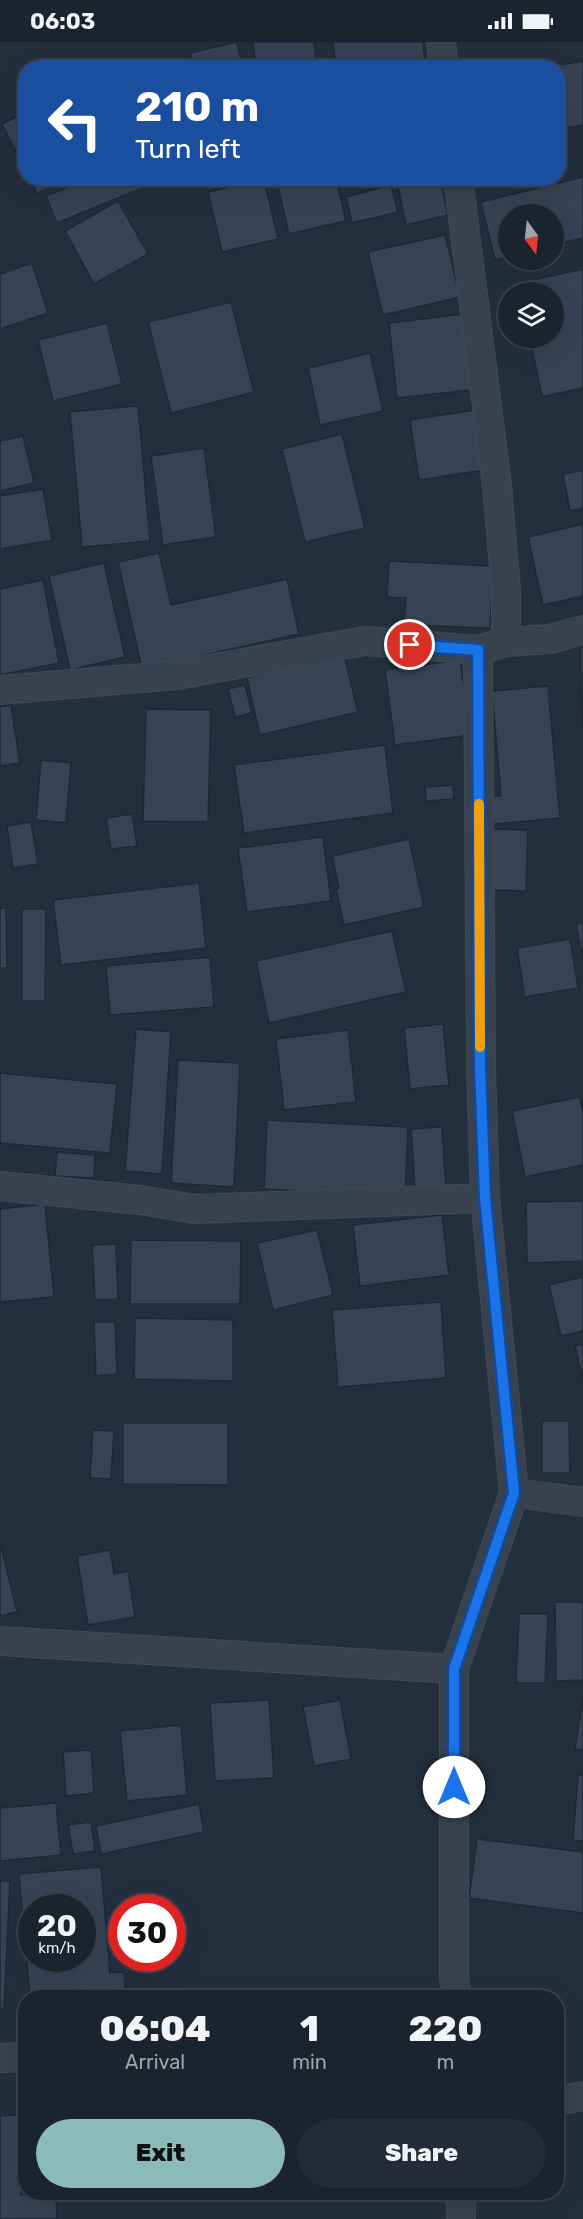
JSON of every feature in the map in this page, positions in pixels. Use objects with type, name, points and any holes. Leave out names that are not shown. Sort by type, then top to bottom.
[{"type":"street","points":[[441,42],[443,60]]},
{"type":"street","points":[[459,186],[497,486],[506,590],[506,642]]},
{"type":"street","points":[[0,690],[177,675],[365,642],[478,650],[506,642],[550,639],[583,630]]},
{"type":"street","points":[[455,1990],[454,1669],[514,1493],[485,1198],[480,1068],[478,650]]},
{"type":"street","points":[[0,1186],[140,1200],[195,1209],[485,1198]]},
{"type":"street","points":[[514,1493],[583,1502]]},
{"type":"street","points":[[0,1641],[454,1669]]},
{"type":"street","points":[[0,2058],[18,2057]]},
{"type":"street","points":[[564,2100],[583,2096]]},
{"type":"street","points":[[460,2200],[461,2219]]},
{"type":"building","points":[[237,42],[241,60],[192,60],[190,53]]},
{"type":"building","points":[[253,42],[314,42],[316,60],[255,60]]},
{"type":"building","points":[[333,42],[423,42],[425,60],[335,60]]},
{"type":"building","points":[[583,61],[583,125],[566,128],[566,64]]},
{"type":"building","points":[[18,116],[18,155],[2,124]]},
{"type":"building","points":[[583,177],[583,238],[564,243],[564,204],[498,204],[498,259],[495,260],[481,202],[546,186],[566,186],[566,181]]},
{"type":"building","points":[[34,186],[52,186],[37,194]]},
{"type":"building","points":[[70,186],[147,186],[57,223],[46,196]]},
{"type":"building","points":[[234,186],[266,186],[278,239],[222,252],[208,192]]},
{"type":"building","points":[[278,186],[338,186],[346,221],[289,234]]},
{"type":"building","points":[[391,186],[398,212],[352,223],[346,197]]},
{"type":"building","points":[[398,186],[442,186],[448,215],[406,225]]},
{"type":"building","points":[[118,201],[148,254],[94,284],[65,231]]},
{"type":"building","points":[[445,235],[460,297],[383,315],[368,252]]},
{"type":"building","points":[[32,263],[48,313],[0,329],[0,274]]},
{"type":"building","points":[[583,269],[583,388],[542,397],[532,348],[564,348],[564,282],[523,282]]},
{"type":"building","points":[[231,302],[254,392],[171,413],[148,322]]},
{"type":"building","points":[[463,314],[471,390],[397,398],[389,323]]},
{"type":"building","points":[[107,323],[122,384],[53,401],[38,340]]},
{"type":"building","points":[[370,353],[383,411],[320,425],[308,368]]},
{"type":"building","points":[[138,406],[150,541],[82,547],[70,412]]},
{"type":"building","points":[[475,410],[485,470],[419,480],[410,420]]},
{"type":"building","points":[[342,434],[365,528],[305,542],[282,449]]},
{"type":"building","points":[[23,436],[34,483],[0,491],[0,441]]},
{"type":"building","points":[[204,448],[216,537],[163,545],[151,456]]},
{"type":"building","points":[[583,470],[583,508],[570,511],[563,474]]},
{"type":"building","points":[[43,489],[52,540],[0,549],[0,496]]},
{"type":"building","points":[[583,524],[583,596],[543,605],[528,537]]},
{"type":"building","points":[[159,553],[171,605],[287,579],[299,634],[142,669],[118,562]]},
{"type":"building","points":[[389,561],[493,566],[490,628],[404,625],[406,598],[387,597]]},
{"type":"building","points":[[104,563],[125,657],[70,670],[49,576]]},
{"type":"building","points":[[43,580],[59,663],[0,675],[0,589]]},
{"type":"building","points":[[580,647],[583,647],[583,729],[582,729]]},
{"type":"building","points":[[344,655],[358,712],[260,735],[247,678]]},
{"type":"building","points":[[460,660],[470,735],[395,745],[385,670]]},
{"type":"building","points":[[245,685],[252,713],[235,717],[228,689]]},
{"type":"building","points":[[548,686],[560,818],[494,824],[491,796],[501,796],[492,691]]},
{"type":"building","points":[[11,705],[20,763],[0,766],[0,707]]},
{"type":"building","points":[[146,709],[211,710],[208,822],[143,821]]},
{"type":"building","points":[[385,745],[393,813],[244,833],[234,765]]},
{"type":"building","points":[[41,760],[71,763],[66,823],[36,820]]},
{"type":"building","points":[[453,785],[454,799],[426,801],[425,787]]},
{"type":"building","points":[[132,814],[137,846],[111,849],[106,818]]},
{"type":"building","points":[[31,822],[38,864],[13,868],[7,826]]},
{"type":"building","points":[[492,829],[528,830],[526,891],[490,890]]},
{"type":"building","points":[[323,837],[331,901],[247,912],[238,848]]},
{"type":"building","points":[[409,839],[424,907],[344,925],[332,856]]},
{"type":"building","points":[[199,883],[206,948],[61,965],[53,900]]},
{"type":"building","points":[[0,908],[6,908],[7,968],[0,968]]},
{"type":"building","points":[[22,909],[46,909],[45,1001],[22,1001]]},
{"type":"building","points":[[583,923],[583,959],[576,924]]},
{"type":"building","points":[[392,931],[406,992],[269,1023],[256,961]]},
{"type":"building","points":[[570,939],[578,988],[525,997],[517,948]]},
{"type":"building","points":[[210,957],[214,1007],[110,1015],[106,966]]},
{"type":"building","points":[[443,1024],[449,1085],[410,1089],[404,1028]]},
{"type":"building","points":[[136,1029],[171,1032],[162,1174],[125,1171]]},
{"type":"building","points":[[348,1030],[356,1102],[284,1110],[276,1039]]},
{"type":"building","points":[[178,1060],[240,1063],[234,1187],[171,1183]]},
{"type":"building","points":[[0,1073],[117,1084],[110,1153],[0,1143]]},
{"type":"building","points":[[580,1097],[583,1113],[583,1165],[525,1177],[512,1111]]},
{"type":"building","points":[[267,1120],[408,1127],[405,1196],[264,1189]]},
{"type":"building","points":[[442,1127],[446,1189],[415,1191],[411,1129]]},
{"type":"building","points":[[57,1152],[95,1155],[94,1178],[55,1176]]},
{"type":"building","points":[[583,1201],[583,1261],[527,1263],[526,1202]]},
{"type":"building","points":[[45,1204],[54,1297],[0,1302],[0,1209]]},
{"type":"building","points":[[442,1215],[449,1275],[360,1286],[353,1225]]},
{"type":"building","points":[[317,1230],[333,1295],[273,1310],[257,1243]]},
{"type":"building","points":[[131,1240],[241,1241],[240,1304],[130,1304]]},
{"type":"building","points":[[116,1244],[118,1299],[95,1300],[92,1245]]},
{"type":"building","points":[[583,1277],[583,1331],[561,1336],[549,1285]]},
{"type":"building","points":[[441,1302],[446,1378],[338,1387],[332,1310]]},
{"type":"building","points":[[135,1318],[233,1320],[233,1381],[134,1379]]},
{"type":"building","points":[[94,1322],[115,1322],[117,1374],[96,1376]]},
{"type":"building","points":[[583,1344],[583,1379],[575,1346]]},
{"type":"building","points":[[542,1421],[569,1421],[570,1473],[542,1473]]},
{"type":"building","points":[[123,1423],[228,1423],[228,1485],[123,1484]]},
{"type":"building","points":[[93,1430],[114,1431],[111,1479],[90,1478]]},
{"type":"building","points":[[0,1542],[17,1612],[0,1616]]},
{"type":"building","points":[[110,1550],[114,1574],[128,1571],[135,1617],[88,1625],[77,1556]]},
{"type":"building","points":[[555,1602],[583,1602],[583,1680],[556,1681]]},
{"type":"building","points":[[519,1614],[548,1614],[545,1683],[516,1683]]},
{"type":"building","points":[[583,1697],[583,1750],[575,1749]]},
{"type":"building","points":[[269,1700],[274,1778],[215,1781],[210,1703]]},
{"type":"building","points":[[340,1700],[351,1759],[314,1766],[303,1707]]},
{"type":"building","points":[[181,1725],[187,1795],[127,1801],[120,1731]]},
{"type":"building","points":[[91,1750],[94,1793],[66,1796],[63,1752]]},
{"type":"building","points":[[578,1775],[583,1775],[583,1841],[573,1840]]},
{"type":"building","points":[[56,1803],[61,1855],[0,1861],[0,1808]]},
{"type":"building","points":[[199,1804],[204,1832],[101,1854],[96,1826]]},
{"type":"building","points":[[91,1822],[95,1851],[73,1854],[68,1825]]},
{"type":"building","points":[[477,1839],[583,1852],[583,1913],[469,1898]]},
{"type":"building","points":[[101,1867],[108,1972],[124,1972],[125,1990],[29,1990],[28,1972],[96,1972],[96,1894],[21,1894],[19,1874]]},
{"type":"building","points":[[0,1881],[10,1881],[4,2009],[0,2009]]},
{"type":"building","points":[[18,2115],[18,2200],[56,2200],[57,2219],[0,2219],[0,2116]]},
{"type":"slow traffic","points":[[479,804],[480,1047]]},
{"type":"route","points":[[410,645],[478,650],[480,1068],[485,1198],[514,1493],[454,1669],[454,1787]]}]
